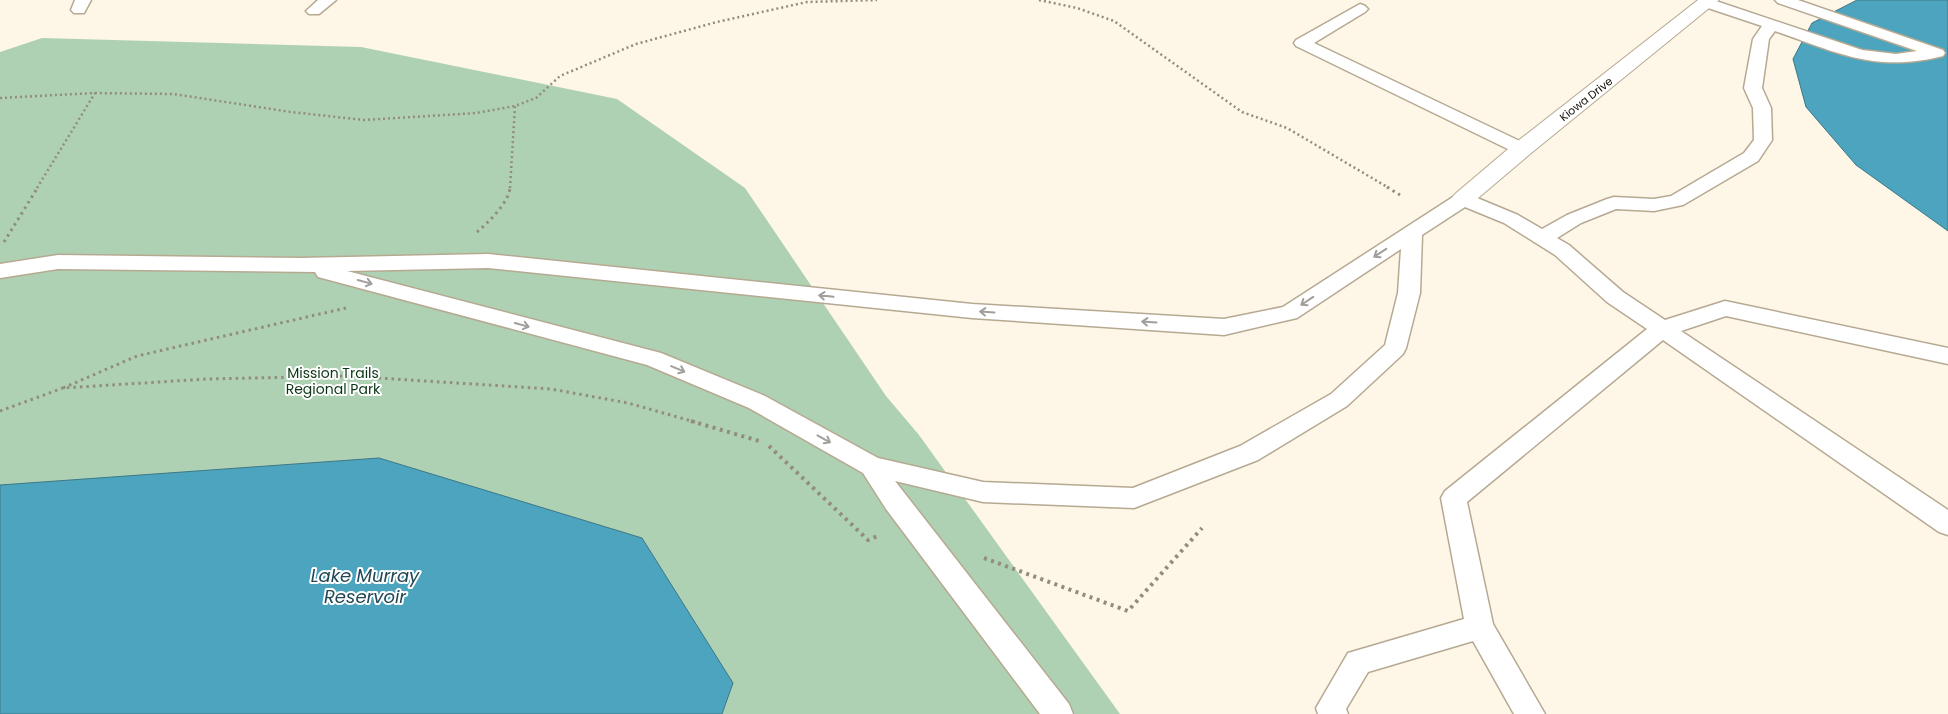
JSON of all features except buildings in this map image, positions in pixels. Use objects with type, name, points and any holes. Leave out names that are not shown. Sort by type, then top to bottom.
[{"type":"street","name":"Kiowa Drive","points":[[1463,199],[1522,148],[1708,1]]},
{"type":"lane","points":[[314,11],[328,0]]},
{"type":"lane","points":[[1737,0],[1788,21],[1888,52],[1940,54]]},
{"type":"lane","points":[[1783,0],[1940,54]]},
{"type":"lane","points":[[1708,1],[1842,50],[1876,58],[1908,60],[1940,54]]},
{"type":"lane","points":[[1360,9],[1302,43],[1522,148]]},
{"type":"lane","points":[[1542,238],[1574,219],[1614,203],[1654,205],[1676,201],[1751,157],[1763,140],[1762,108],[1753,88],[1761,39],[1772,25]]},
{"type":"lane","points":[[0,272],[58,262],[301,265],[488,261],[972,311],[1224,327],[1289,313],[1463,199],[1511,219],[1542,238],[1570,257],[1615,297],[1948,524]]},
{"type":"lane","points":[[301,265],[653,358],[757,402],[872,466],[983,492],[1134,498],[1250,453],[1339,400],[1395,348],[1409,293],[1412,232]]},
{"type":"lane","points":[[1530,714],[1480,627],[1454,498],[1662,329],[1724,308],[1948,356]]},
{"type":"lane","points":[[872,466],[910,522],[1058,714]]},
{"type":"lane","points":[[1333,714],[1331,708],[1358,662],[1480,627]]},
{"type":"path","points":[[0,98],[95,93],[173,94],[291,112],[364,120],[476,113],[515,106],[536,98],[560,76],[636,44],[717,22],[807,2],[877,0]]},
{"type":"path","points":[[1039,0],[1077,8],[1114,21],[1242,112],[1287,128],[1400,195]]},
{"type":"path","points":[[0,248],[95,93]]},
{"type":"path","points":[[436,262],[459,247],[489,222],[510,193],[510,165],[515,106]]},
{"type":"path","points":[[0,411],[63,388],[136,356],[374,302],[393,290]]},
{"type":"path","points":[[63,388],[207,379],[347,376],[551,388],[628,403],[765,443],[868,540],[910,522]]},
{"type":"path","points":[[983,557],[1128,610],[1202,528]]},
{"type":"green space","name":"Mission Trails Regional Park","points":[[42,38],[361,47],[617,99],[745,188],[886,396],[919,435],[1120,714],[0,714],[0,52]]},
{"type":"water","points":[[1857,0],[1948,0],[1948,231],[1856,165],[1806,107],[1793,59],[1812,23]]},
{"type":"water","name":"Lake Murray Reservoir","points":[[379,458],[642,538],[733,683],[722,714],[0,714],[0,485]]}]
